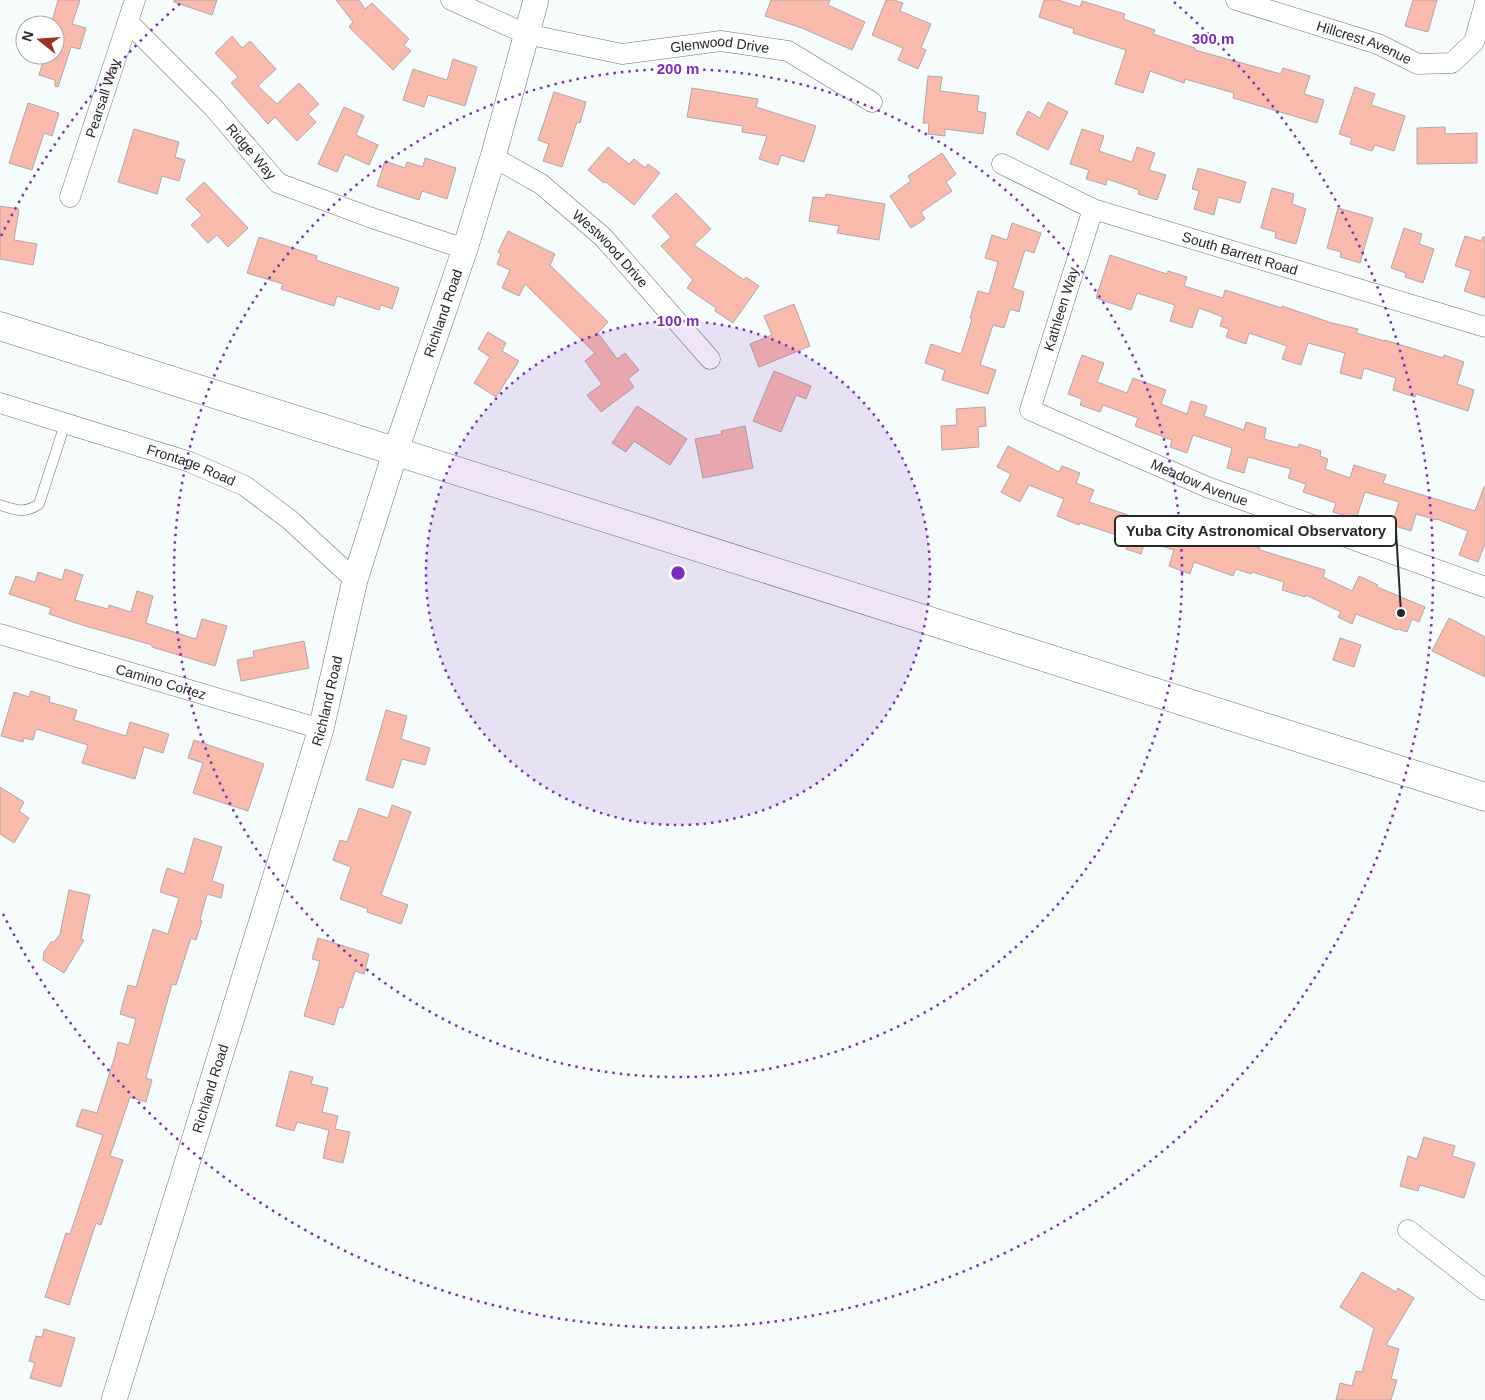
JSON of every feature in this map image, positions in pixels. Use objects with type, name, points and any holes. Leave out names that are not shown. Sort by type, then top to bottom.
[{"type":"highway","points":[[0,326],[396,450],[733,559],[1485,797]]},
{"type":"street","name":"Pearsall Way","points":[[70,197],[135,0]]},
{"type":"street","points":[[451,0],[526,34]]},
{"type":"street","name":"Richland Road","points":[[114,1400],[321,729],[355,580],[396,450],[465,249],[493,157],[536,0]]},
{"type":"street","name":"Hillcrest Avenue","points":[[1236,0],[1378,44],[1418,64],[1452,63],[1474,42],[1485,3]]},
{"type":"street","name":"Ridge Way","points":[[128,22],[213,107],[278,183],[369,217],[465,249]]},
{"type":"street","name":"Glenwood Drive","points":[[526,34],[622,54],[721,41],[788,51],[872,102]]},
{"type":"street","name":"Westwood Drive","points":[[493,157],[541,184],[603,237],[710,359]]},
{"type":"street","name":"South Barrett Road","points":[[1002,164],[1093,209],[1485,327]]},
{"type":"street","name":"Kathleen Way","points":[[1030,410],[1093,209]]},
{"type":"street","name":"Frontage Road","points":[[0,404],[190,462],[245,486],[290,520],[355,580]]},
{"type":"street","name":"Meadow Avenue","points":[[1030,410],[1207,487],[1485,586]]},
{"type":"street","name":"Camino Cortez","points":[[0,634],[321,729]]},
{"type":"street","points":[[1408,1230],[1485,1290]]},
{"type":"lane","points":[[0,505],[16,510],[31,510],[38,504],[65,424]]},
{"type":"building","points":[[58,0],[80,0],[72,24],[86,28],[80,49],[71,47],[58,87],[55,86],[55,80],[39,75],[42,65],[65,65],[65,15],[54,15]]},
{"type":"building","points":[[174,0],[217,0],[212,15],[174,2]]},
{"type":"building","points":[[336,0],[359,0],[365,9],[372,3],[409,39],[404,45],[411,51],[393,70],[349,27],[353,22]]},
{"type":"building","points":[[771,0],[830,0],[828,5],[865,22],[852,50],[802,28],[765,16]]},
{"type":"building","points":[[886,0],[903,3],[900,11],[931,24],[921,48],[926,50],[918,69],[898,60],[903,48],[872,35]]},
{"type":"building","points":[[1044,0],[1058,0],[1080,7],[1082,1],[1125,14],[1123,19],[1155,30],[1153,34],[1195,48],[1195,50],[1281,74],[1283,68],[1310,76],[1304,94],[1324,100],[1317,123],[1233,98],[1234,93],[1185,79],[1184,83],[1150,71],[1143,93],[1115,84],[1126,50],[1073,33],[1074,29],[1039,17]]},
{"type":"building","points":[[1413,0],[1437,0],[1428,32],[1405,26]]},
{"type":"building","points":[[232,36],[242,48],[250,41],[276,69],[258,86],[277,104],[299,83],[319,104],[308,114],[316,122],[297,141],[275,117],[268,124],[231,83],[238,77],[215,53]]},
{"type":"building","points":[[453,59],[477,67],[465,106],[428,95],[424,107],[403,100],[413,69],[447,80]]},
{"type":"building","points":[[928,76],[942,77],[940,91],[979,96],[977,111],[986,113],[983,134],[945,129],[945,136],[928,134],[929,123],[923,123]]},
{"type":"building","points":[[1355,87],[1375,94],[1371,105],[1405,116],[1394,151],[1375,145],[1372,151],[1350,144],[1352,138],[1339,134]]},
{"type":"building","points":[[692,88],[758,99],[756,107],[816,126],[804,162],[781,155],[778,165],[759,159],[767,136],[742,132],[743,126],[687,117]]},
{"type":"building","points":[[554,92],[586,102],[580,123],[577,122],[562,167],[543,161],[549,144],[538,140]]},
{"type":"building","points":[[1048,102],[1068,112],[1048,150],[1016,134],[1028,111],[1040,118]]},
{"type":"building","points":[[28,103],[59,113],[52,136],[44,133],[32,170],[9,163]]},
{"type":"building","points":[[344,107],[364,116],[356,135],[378,145],[369,165],[345,154],[337,172],[318,164]]},
{"type":"building","points":[[1445,127],[1445,134],[1477,133],[1477,163],[1417,164],[1417,128]]},
{"type":"building","points":[[134,129],[179,142],[175,157],[185,160],[179,181],[162,176],[157,194],[118,182]]},
{"type":"building","points":[[1082,129],[1104,136],[1099,151],[1132,162],[1137,147],[1155,153],[1149,170],[1166,175],[1157,200],[1138,194],[1139,190],[1107,179],[1106,185],[1086,179],[1089,170],[1070,164]]},
{"type":"building","points":[[608,147],[629,164],[634,159],[645,168],[648,164],[660,173],[634,205],[588,170]]},
{"type":"building","points":[[942,153],[956,174],[946,182],[952,191],[921,212],[925,219],[911,228],[890,196],[911,181],[908,176]]},
{"type":"building","points":[[425,158],[456,168],[447,199],[422,191],[419,200],[377,186],[385,161],[405,168],[407,162],[423,167]]},
{"type":"building","points":[[1198,168],[1246,182],[1240,203],[1218,197],[1214,215],[1194,209],[1199,191],[1192,189]]},
{"type":"building","points":[[204,182],[248,228],[228,247],[217,235],[208,243],[191,225],[202,215],[186,199]]},
{"type":"building","points":[[1272,188],[1294,194],[1292,204],[1306,209],[1296,244],[1275,238],[1276,232],[1261,228]]},
{"type":"building","points":[[676,193],[711,229],[694,245],[744,280],[746,277],[759,286],[733,323],[715,311],[716,308],[687,288],[693,280],[661,246],[671,237],[652,216]]},
{"type":"building","points":[[826,194],[885,204],[879,240],[837,233],[839,226],[809,221],[813,197],[825,198]]},
{"type":"building","points":[[0,206],[19,209],[14,240],[37,244],[33,265],[0,259]]},
{"type":"building","points":[[1338,208],[1373,218],[1360,263],[1340,257],[1341,252],[1327,248]]},
{"type":"building","points":[[1012,223],[1041,233],[1034,253],[1025,250],[1013,288],[1024,292],[1019,312],[1010,309],[1004,328],[993,325],[980,365],[996,370],[988,394],[942,380],[945,370],[925,363],[931,344],[961,354],[972,319],[970,318],[978,291],[989,294],[998,262],[985,258],[992,235],[1007,240]]},
{"type":"building","points":[[1404,228],[1422,234],[1419,244],[1434,249],[1423,283],[1405,277],[1406,273],[1391,268]]},
{"type":"building","points":[[508,231],[555,254],[550,265],[608,322],[598,333],[617,359],[625,353],[639,370],[628,379],[634,387],[601,412],[587,395],[602,384],[585,361],[595,353],[525,284],[519,296],[502,288],[510,270],[497,264],[501,254],[498,252]]},
{"type":"building","points":[[1465,236],[1481,241],[1485,237],[1485,298],[1464,291],[1471,271],[1455,266]]},
{"type":"building","points":[[259,237],[317,256],[316,260],[399,288],[392,309],[381,305],[379,310],[337,296],[334,306],[281,289],[283,284],[247,273]]},
{"type":"building","points":[[1110,255],[1167,274],[1168,271],[1187,277],[1184,286],[1223,298],[1225,290],[1282,308],[1282,306],[1332,323],[1358,329],[1356,333],[1443,358],[1444,355],[1464,362],[1457,384],[1474,390],[1468,411],[1416,394],[1415,397],[1393,390],[1396,378],[1364,368],[1361,379],[1340,373],[1345,353],[1308,343],[1301,365],[1282,359],[1287,346],[1249,333],[1246,344],[1226,337],[1229,329],[1220,326],[1223,317],[1199,308],[1192,328],[1170,321],[1175,305],[1137,293],[1131,310],[1096,298]]},
{"type":"building","points":[[794,304],[810,346],[759,367],[750,344],[772,335],[764,316]]},
{"type":"building","points":[[488,332],[506,343],[502,351],[519,361],[496,397],[474,383],[490,357],[478,349]]},
{"type":"building","points":[[1082,355],[1104,363],[1097,382],[1127,393],[1133,378],[1166,390],[1161,404],[1187,414],[1191,401],[1207,406],[1204,416],[1244,430],[1246,422],[1266,428],[1264,439],[1298,448],[1299,444],[1321,451],[1320,456],[1328,459],[1325,469],[1350,478],[1354,465],[1386,475],[1383,483],[1475,511],[1485,487],[1485,544],[1478,562],[1459,555],[1468,531],[1437,519],[1416,514],[1411,531],[1392,525],[1399,502],[1365,492],[1356,519],[1333,512],[1336,503],[1303,492],[1306,484],[1288,478],[1291,469],[1248,457],[1244,473],[1227,468],[1232,448],[1193,435],[1187,453],[1170,447],[1172,440],[1135,426],[1138,418],[1103,405],[1100,412],[1080,405],[1082,399],[1068,394]]},
{"type":"building","points":[[774,371],[811,386],[806,399],[796,395],[781,432],[753,421]]},
{"type":"building","points":[[637,406],[687,439],[670,465],[634,441],[626,452],[612,443]]},
{"type":"building","points":[[985,407],[986,426],[978,427],[979,447],[942,450],[941,426],[957,425],[956,409]]},
{"type":"building","points":[[745,426],[753,468],[703,478],[695,439],[722,434],[721,431]]},
{"type":"building","points":[[1008,446],[1059,472],[1062,466],[1080,473],[1076,483],[1094,490],[1089,502],[1167,528],[1171,515],[1192,522],[1189,529],[1224,541],[1226,536],[1260,548],[1260,550],[1325,570],[1323,577],[1352,591],[1359,576],[1378,585],[1377,587],[1425,607],[1419,622],[1412,619],[1407,632],[1356,614],[1352,624],[1338,617],[1341,612],[1306,595],[1305,597],[1282,590],[1284,582],[1236,569],[1233,576],[1194,562],[1190,574],[1169,566],[1174,550],[1145,541],[1141,554],[1126,549],[1129,539],[1080,523],[1079,525],[1057,516],[1064,499],[1029,485],[1020,502],[1001,492],[1011,474],[997,467]]},
{"type":"building","points":[[65,569],[83,575],[75,600],[108,609],[109,605],[131,612],[137,591],[153,596],[146,623],[196,639],[202,619],[227,626],[215,666],[49,614],[51,608],[9,594],[16,576],[35,582],[38,572],[62,580]]},
{"type":"building","points":[[1449,618],[1485,637],[1485,677],[1432,651]]},
{"type":"building","points":[[1340,638],[1361,645],[1354,667],[1333,660]]},
{"type":"building","points":[[304,641],[309,668],[241,681],[237,660],[254,657],[253,651]]},
{"type":"building","points":[[31,691],[50,697],[49,702],[77,710],[74,720],[126,736],[130,722],[169,734],[163,753],[144,747],[135,779],[82,763],[88,745],[36,729],[33,740],[24,738],[23,742],[1,736],[14,692],[29,697]]},
{"type":"building","points":[[386,710],[407,716],[401,739],[430,748],[425,765],[402,759],[393,788],[366,780]]},
{"type":"building","points":[[194,740],[264,764],[248,811],[193,793],[203,763],[188,758]]},
{"type":"building","points":[[0,787],[24,802],[19,811],[29,818],[14,843],[0,834]]},
{"type":"building","points":[[392,805],[411,812],[381,895],[408,905],[401,924],[367,912],[368,909],[340,899],[351,867],[333,860],[340,840],[347,842],[359,808],[388,818]]},
{"type":"building","points":[[194,838],[222,847],[212,881],[224,885],[221,898],[207,894],[196,940],[191,938],[176,985],[172,984],[146,1078],[152,1080],[146,1102],[130,1097],[110,1156],[123,1160],[101,1225],[96,1223],[69,1305],[45,1297],[66,1233],[70,1234],[103,1135],[76,1126],[82,1109],[97,1113],[118,1042],[129,1045],[136,1019],[120,1014],[128,985],[136,987],[153,929],[168,934],[179,898],[160,892],[167,868],[184,874]]},
{"type":"building","points":[[69,890],[90,895],[81,939],[84,940],[64,973],[43,960],[44,952],[60,934]]},
{"type":"building","points":[[318,938],[369,954],[364,974],[355,971],[343,1008],[339,1007],[334,1025],[304,1016],[320,961],[312,959]]},
{"type":"building","points":[[290,1071],[313,1077],[311,1084],[328,1088],[322,1112],[338,1116],[335,1129],[350,1132],[343,1163],[323,1158],[329,1130],[297,1122],[294,1131],[276,1126]]},
{"type":"building","points":[[1424,1137],[1455,1146],[1452,1156],[1475,1163],[1464,1198],[1420,1185],[1418,1191],[1400,1186],[1408,1156],[1417,1159]]},
{"type":"building","points":[[1362,1272],[1396,1292],[1398,1288],[1414,1298],[1386,1345],[1399,1349],[1391,1379],[1397,1380],[1391,1400],[1336,1400],[1340,1383],[1352,1386],[1356,1371],[1362,1372],[1374,1328],[1340,1307]]},
{"type":"building","points":[[44,1329],[75,1338],[61,1387],[30,1378],[35,1363],[29,1361],[36,1336],[42,1337]]},
{"type":"place","name":"Yuba City Astronomical Observatory","points":[[1401,613]]}]
